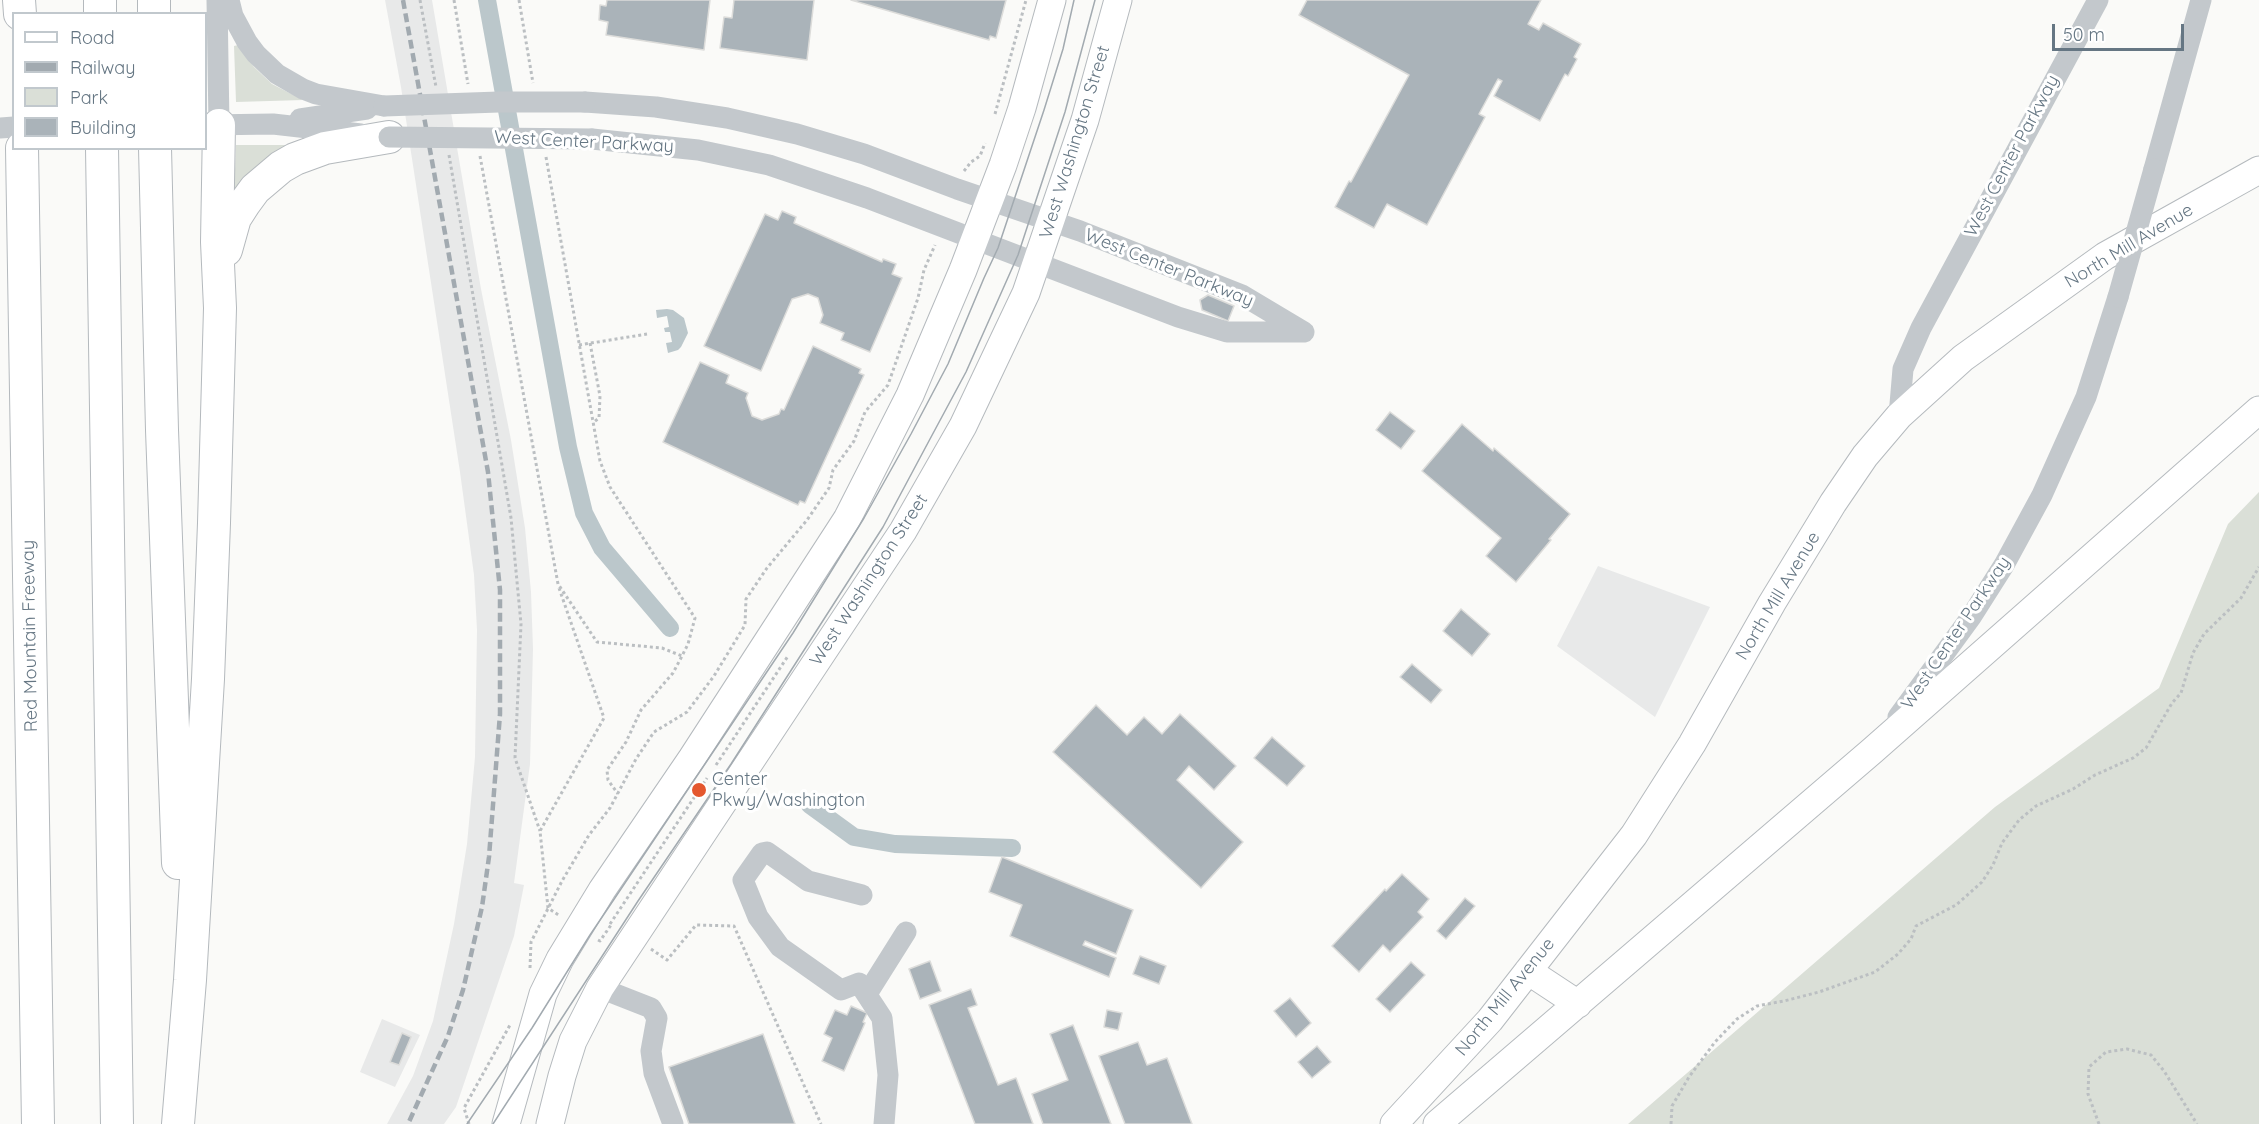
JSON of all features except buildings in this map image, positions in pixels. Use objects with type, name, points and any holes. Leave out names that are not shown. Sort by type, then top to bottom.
[{"type":"highway","points":[[212,125],[220,308]]},
{"type":"highway","points":[[178,1124],[190,980],[208,679],[220,308],[227,243],[235,218],[255,189],[281,167],[310,153],[340,145],[389,137]]},
{"type":"highway","name":"Red Mountain Freeway","points":[[22,150],[38,1124]]},
{"type":"highway","points":[[102,150],[117,1124]]},
{"type":"highway","points":[[155,150],[161,419],[179,880],[180,1083]]},
{"type":"main road","points":[[506,1124],[543,994],[560,959],[602,890],[692,758],[847,519],[910,395],[976,239],[1022,108],[1052,0]]},
{"type":"main road","name":"West Washington Street","points":[[550,1124],[573,1041],[600,988],[903,531],[963,426],[1026,292],[1037,263],[1085,120],[1119,0]]},
{"type":"main road","name":"North Mill Avenue","points":[[1394,1124],[1490,1020],[1634,835],[1692,744],[1772,603],[1833,503],[1865,456],[1899,416],[1963,358],[2105,256],[2259,170]]},
{"type":"main road","points":[[1437,1124],[1872,751],[2259,410]]},
{"type":"main road","points":[[1528,971],[1578,1004]]},
{"type":"street","points":[[212,125],[217,0]]},
{"type":"street","points":[[229,0],[233,16],[247,42],[277,74],[316,94],[384,106]]},
{"type":"street","name":"West Center Parkway","points":[[1899,416],[1903,369],[1921,328],[2098,0]]},
{"type":"street","name":"West Center Parkway","points":[[1872,751],[1964,627],[2004,565],[2059,460],[2086,397],[2118,297],[2202,0]]},
{"type":"street","name":"West Center Parkway","points":[[212,125],[273,124],[389,137],[592,139],[680,147],[729,155],[834,186],[1178,317],[1227,332],[1304,332],[1242,295],[1051,221],[864,154],[765,125],[656,107],[585,102],[384,106],[273,124]]},
{"type":"street","points":[[862,895],[808,881],[767,852],[762,853],[743,880],[758,918],[780,947],[841,990],[859,983],[882,1018],[888,1075],[884,1124]]},
{"type":"street","points":[[867,994],[906,932]]},
{"type":"street","points":[[600,988],[651,1008],[657,1018],[651,1052],[654,1072],[673,1124]]},
{"type":"path","points":[[420,0],[437,92]]},
{"type":"path","points":[[454,0],[470,94]]},
{"type":"path","points":[[519,0],[535,92]]},
{"type":"path","points":[[994,116],[1026,0]]},
{"type":"path","points":[[963,172],[980,156],[987,137]]},
{"type":"path","points":[[448,150],[511,518],[521,624],[515,758],[540,831],[548,908]]},
{"type":"path","points":[[480,153],[558,584],[604,718],[540,831]]},
{"type":"path","points":[[546,157],[600,461],[610,488],[693,612],[695,623],[673,672],[641,710],[626,742],[607,770],[608,780],[618,794]]},
{"type":"path","points":[[530,972],[531,942],[589,835],[618,794],[636,759],[654,732],[687,712],[698,700],[745,625],[747,599],[767,568],[807,520],[829,488],[833,470],[854,441],[865,412],[888,385],[934,245]]},
{"type":"path","points":[[579,345],[647,334]]},
{"type":"path","points":[[590,343],[600,396],[599,418],[594,422]]},
{"type":"path","points":[[1671,1124],[1672,1106],[1689,1077],[1715,1042],[1737,1019],[1757,1006],[1819,992],[1875,972],[1898,954],[1911,939],[1916,926],[1956,905],[1982,882],[1993,866],[2002,843],[2019,820],[2036,806],[2133,758],[2146,748],[2172,703],[2181,693],[2193,653],[2204,634],[2241,598],[2259,567]]},
{"type":"path","points":[[558,584],[597,642],[662,648],[682,656]]},
{"type":"path","points":[[596,939],[600,941],[788,656]]},
{"type":"path","points":[[548,908],[562,917]]},
{"type":"path","points":[[610,924],[615,927]]},
{"type":"path","points":[[644,945],[667,960],[696,925],[734,926],[821,1124]]},
{"type":"path","points":[[469,1124],[464,1108],[512,1021]]},
{"type":"path","points":[[2099,1124],[2088,1094],[2089,1067],[2106,1052],[2127,1049],[2151,1055],[2164,1071],[2197,1124]]},
{"type":"shaded area","points":[[385,0],[432,0],[481,289],[511,440],[525,528],[531,592],[533,649],[530,764],[514,883],[524,885],[514,936],[456,1107],[444,1124],[387,1124],[413,1076],[433,1021],[454,924],[467,844],[475,757],[477,630],[474,575],[460,472],[401,87]]},
{"type":"shaded area","points":[[656,310],[673,310],[684,318],[688,333],[678,350],[668,353],[666,343],[672,342],[670,332],[665,332],[664,328],[669,327],[667,316],[657,318]]},
{"type":"shaded area","points":[[1598,566],[1710,607],[1655,717],[1557,646]]},
{"type":"shaded area","points":[[382,1019],[420,1035],[395,1087],[360,1072]]},
{"type":"green space","points":[[238,45],[254,67],[272,84],[303,100],[236,102],[234,46]]},
{"type":"green space","points":[[236,145],[299,145],[234,195]]},
{"type":"green space","points":[[2259,492],[2259,1124],[1628,1124],[1995,807],[2159,688],[2228,524]]},
{"type":"waterway","points":[[487,0],[568,447],[584,513],[602,548],[670,628]]},
{"type":"waterway","points":[[810,805],[854,837],[895,844],[1012,848]]},
{"type":"tram line","points":[[467,1124],[532,1028],[590,935],[793,633],[864,518],[911,434],[948,364],[998,248],[1063,49],[1074,0]]},
{"type":"tram line","points":[[493,1124],[638,901],[731,764],[883,527],[966,372],[1018,255],[1065,112],[1095,0]]},
{"type":"railway","points":[[403,0],[488,472],[500,590],[500,714],[489,857],[482,907],[463,990],[448,1036],[408,1124]]},
{"type":"place","name":"Center Pkwy/Washington","points":[[699,790]]}]
